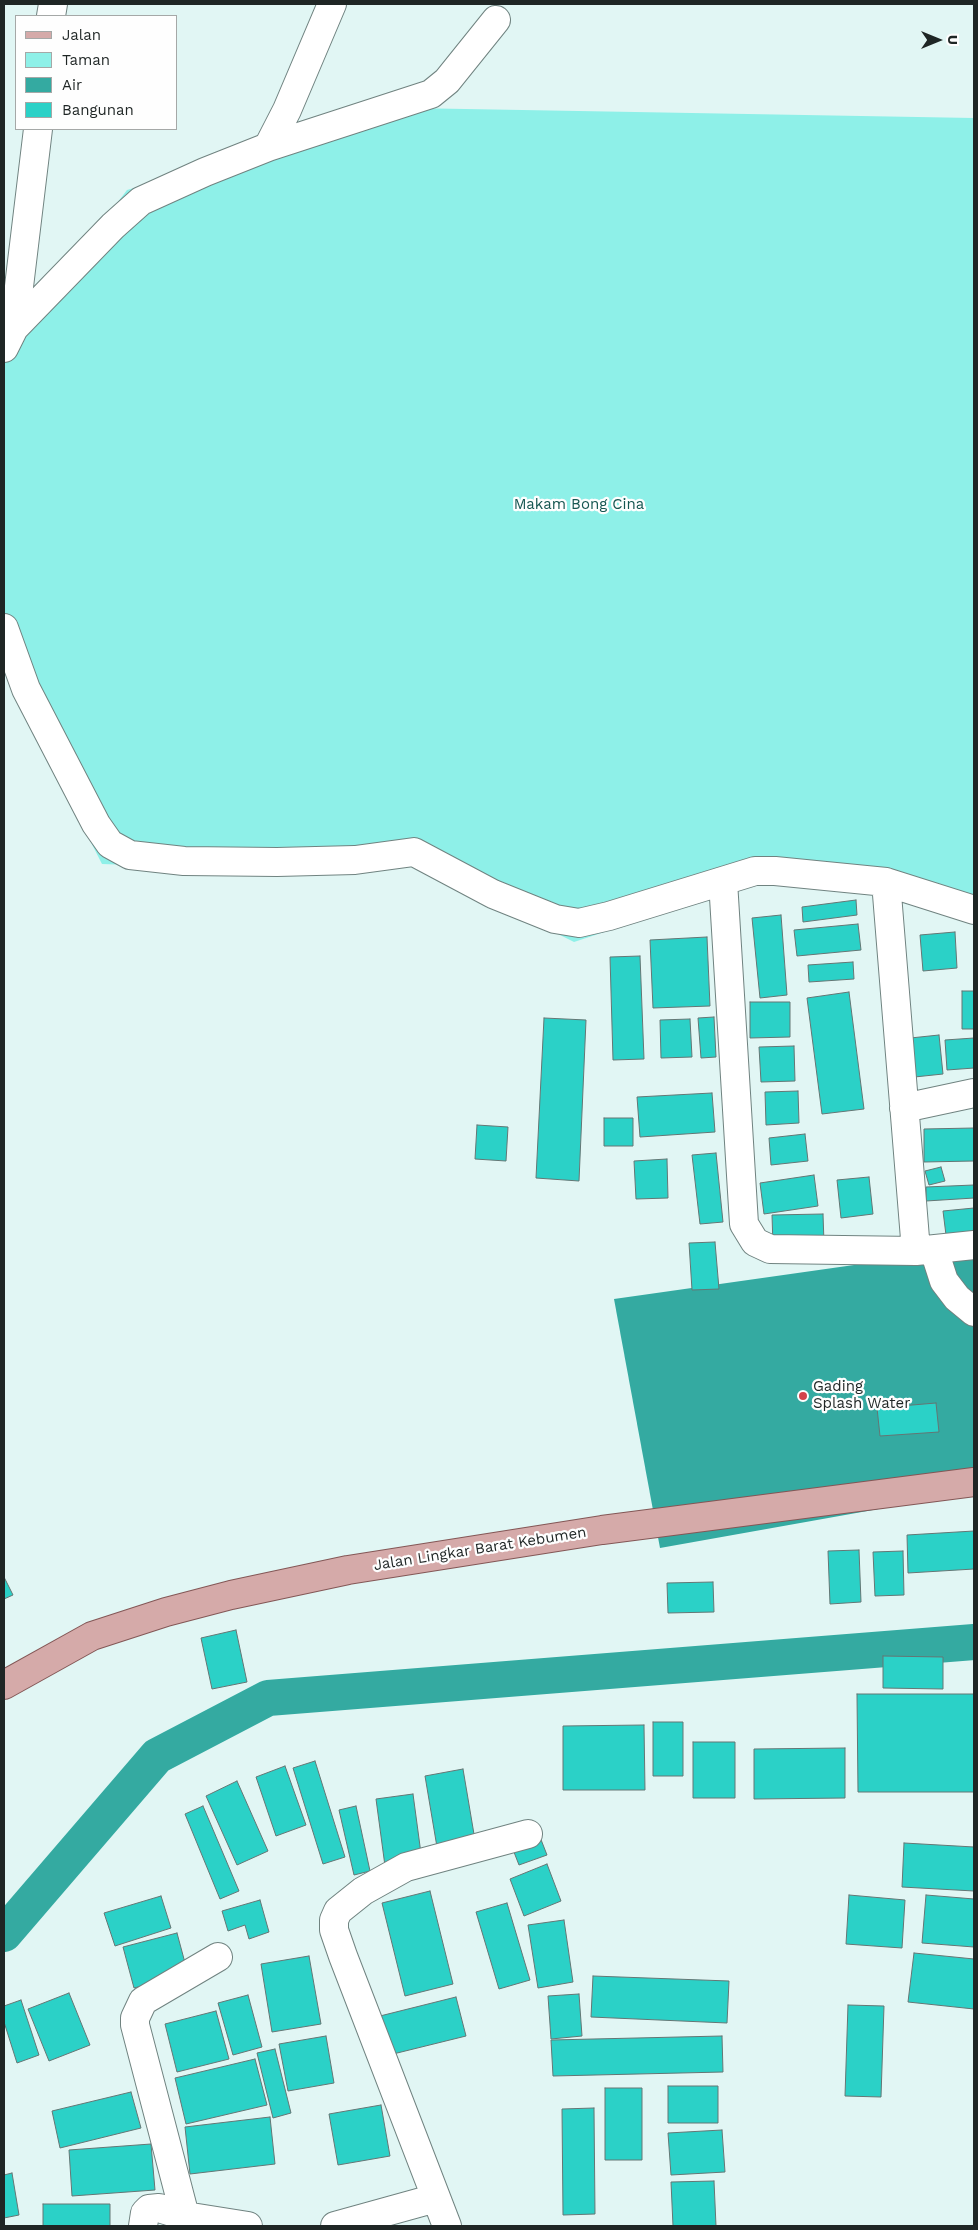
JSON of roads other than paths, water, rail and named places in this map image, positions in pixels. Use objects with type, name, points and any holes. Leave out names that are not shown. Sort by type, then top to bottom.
[{"type":"main road","name":"Jalan Lingkar Barat Kebumen","points":[[4,1685],[92,1636],[166,1612],[338,1572],[602,1530],[974,1482]]},
{"type":"street","points":[[268,147],[287,110],[332,4]]},
{"type":"street","points":[[9,338],[113,226],[140,201],[268,147],[431,94],[447,81],[496,20]]},
{"type":"street","points":[[9,338],[38,130]]},
{"type":"street","points":[[4,628],[26,689],[96,824],[110,844],[130,855],[184,861],[278,862],[355,860],[414,852],[493,894],[555,919],[579,923],[609,916],[755,871],[775,871],[886,882],[974,910]]},
{"type":"street","points":[[723,881],[744,1224],[755,1242],[770,1249],[925,1251],[974,1245]]},
{"type":"street","points":[[886,882],[904,1108],[925,1251],[957,1298],[974,1312]]},
{"type":"street","points":[[904,1108],[974,1093]]},
{"type":"street","points":[[447,2226],[343,1956],[334,1930],[334,1920],[338,1911],[363,1890],[406,1867],[528,1834]]},
{"type":"street","points":[[185,2216],[135,2025],[135,2018],[143,2001],[218,1957]]},
{"type":"street","points":[[335,2226],[436,2198]]},
{"type":"street","points":[[143,2226],[144,2213],[159,2208],[185,2216],[248,2226]]},
{"type":"water","name":"Gading Splash Water","points":[[974,1248],[974,1492],[660,1548],[614,1299]]},
{"type":"waterway","points":[[4,1934],[157,1756],[268,1698],[974,1642]]},
{"type":"place","name":"Gading Splash Water","points":[[803,1396]]},
{"type":"park label","name":"Makam Bong Cina","points":[[579,505]]}]
